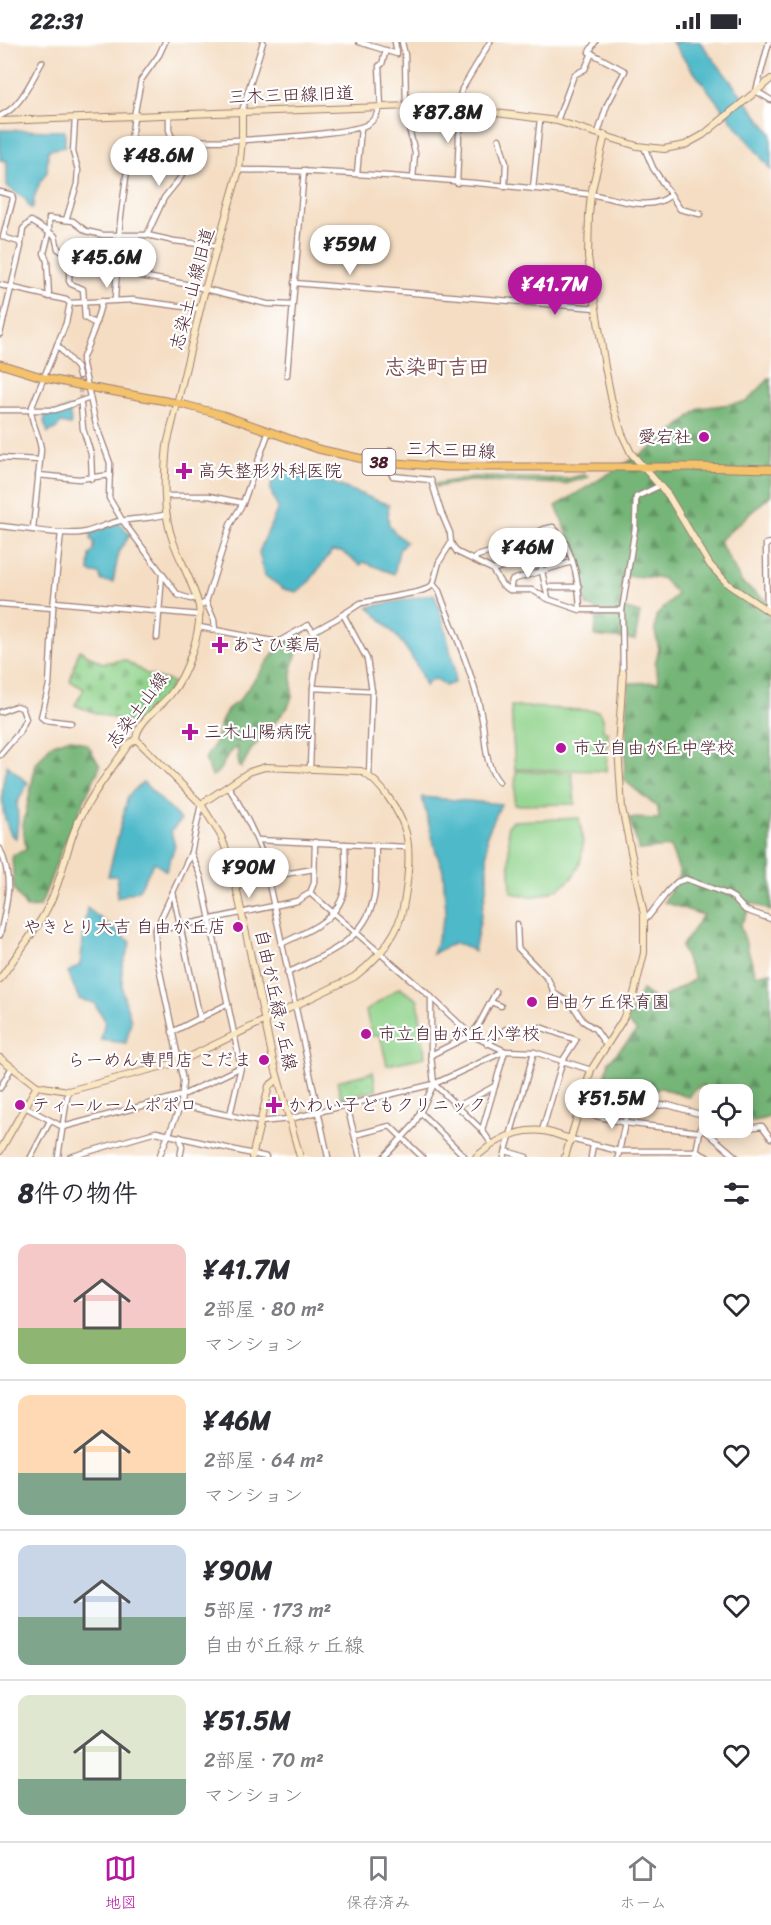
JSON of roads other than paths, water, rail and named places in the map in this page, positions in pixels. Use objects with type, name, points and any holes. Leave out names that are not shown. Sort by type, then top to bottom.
[{"type":"main road","name":"三木三田線","points":[[0,364],[45,378],[177,403],[223,415],[318,449],[372,461],[446,467],[771,469]]},
{"type":"street","points":[[115,299],[120,234],[134,117],[141,80],[159,55],[165,42]]},
{"type":"street","points":[[242,111],[263,42]]},
{"type":"street","points":[[359,42],[405,55]]},
{"type":"street","points":[[395,42],[397,54]]},
{"type":"street","points":[[402,42],[405,55],[409,129],[415,153],[413,179]]},
{"type":"street","points":[[457,107],[462,89],[490,42]]},
{"type":"street","points":[[595,42],[589,52],[625,71],[608,105],[601,134],[589,215],[588,257],[604,367],[612,402],[631,453],[668,495],[710,565],[729,585],[769,612]]},
{"type":"street","points":[[769,42],[756,91],[771,100]]},
{"type":"street","points":[[169,114],[170,134],[172,138],[180,140],[214,142],[317,134],[361,128],[372,122],[380,107],[379,66],[382,64],[386,50]]},
{"type":"street","points":[[557,121],[574,75],[585,69],[592,53]]},
{"type":"street","points":[[0,116],[21,99],[42,62]]},
{"type":"street","name":"三木三田線旧道","points":[[0,121],[437,105],[557,121],[644,147],[664,148],[685,145],[704,135],[771,79]]},
{"type":"street","points":[[457,183],[459,135],[465,109]]},
{"type":"street","name":"志染土山線旧道","points":[[177,403],[205,290],[239,170],[242,111]]},
{"type":"street","points":[[533,189],[540,118]]},
{"type":"street","points":[[66,220],[77,184],[78,170],[73,152],[75,119]]},
{"type":"street","points":[[357,174],[361,128]]},
{"type":"street","points":[[147,235],[164,198],[180,177],[186,163],[180,140]]},
{"type":"street","points":[[499,140],[506,163],[505,187]]},
{"type":"street","points":[[644,147],[653,168],[680,209],[700,214]]},
{"type":"street","points":[[239,170],[303,170],[357,174],[591,194],[652,204],[662,202],[670,195]]},
{"type":"street","points":[[286,375],[303,170]]},
{"type":"street","points":[[0,192],[12,195],[13,199],[3,237],[21,243]]},
{"type":"street","points":[[49,297],[47,261],[44,253],[49,234],[49,218],[74,221],[86,231],[103,235],[147,235],[218,246]]},
{"type":"street","points":[[0,334],[23,230],[31,221],[55,236],[58,249],[70,259],[69,281],[83,289],[85,318],[96,324]]},
{"type":"street","points":[[118,272],[185,284],[267,304],[292,305]]},
{"type":"street","points":[[294,283],[596,308]]},
{"type":"street","points":[[0,285],[70,303],[115,299],[200,309]]},
{"type":"street","points":[[102,301],[82,360],[96,425],[110,463],[109,498],[122,520],[178,595],[191,599],[197,598]]},
{"type":"street","points":[[33,529],[40,441],[31,419],[31,409],[66,323],[70,303]]},
{"type":"street","points":[[57,345],[77,368],[79,376]]},
{"type":"street","points":[[0,410],[55,410],[90,398]]},
{"type":"street","name":"志染土山線","points":[[0,979],[37,927],[48,906],[84,811],[129,744],[136,739],[140,728],[177,685],[199,627],[200,615],[197,598],[172,540],[166,514],[164,477],[167,445],[177,403]]},
{"type":"street","points":[[81,405],[83,429],[92,454],[92,479]]},
{"type":"street","points":[[215,630],[214,620],[206,602],[230,525],[243,504],[269,431]]},
{"type":"street","points":[[0,458],[40,460]]},
{"type":"street","points":[[389,470],[393,476],[431,480],[457,552],[492,570],[502,585],[510,590],[532,590],[548,599],[580,610],[622,610]]},
{"type":"street","points":[[38,475],[92,479],[110,475]]},
{"type":"street","points":[[565,1157],[591,1070],[622,1021],[634,994],[644,953],[644,918],[622,808],[618,748],[623,672],[622,610],[634,528],[636,497],[659,486]]},
{"type":"street","points":[[165,496],[208,496],[243,504]]},
{"type":"street","points":[[0,526],[61,533],[83,533],[122,520],[150,519],[166,514]]},
{"type":"street","points":[[474,560],[477,556],[512,546],[544,529],[553,527],[566,544],[573,562],[579,587],[580,610]]},
{"type":"street","points":[[61,533],[53,608],[49,686],[41,717],[45,720],[71,723]]},
{"type":"street","points":[[314,631],[361,603],[429,588],[433,584],[440,562],[452,543]]},
{"type":"street","points":[[769,612],[766,544],[771,543]]},
{"type":"street","points":[[492,570],[566,544]]},
{"type":"street","points":[[538,554],[548,599]]},
{"type":"street","points":[[510,590],[512,580],[573,562]]},
{"type":"street","points":[[157,638],[162,574]]},
{"type":"street","points":[[433,584],[439,591],[476,695],[488,761],[499,782]]},
{"type":"street","points":[[546,587],[579,587]]},
{"type":"street","points":[[54,602],[200,615]]},
{"type":"street","points":[[199,606],[206,602]]},
{"type":"street","points":[[0,604],[53,608]]},
{"type":"street","points":[[344,614],[367,659],[372,691],[369,776]]},
{"type":"street","points":[[199,627],[278,642],[308,625],[314,631],[317,643],[310,768]]},
{"type":"street","points":[[313,688],[372,691]]},
{"type":"street","points":[[0,712],[16,706],[22,708],[26,719],[18,734],[0,755]]},
{"type":"street","name":"自由が丘緑ヶ丘線","points":[[136,739],[201,804],[221,836],[231,863],[264,1022],[300,1157]]},
{"type":"street","points":[[0,1058],[37,1086],[68,1091],[179,1062],[354,977],[370,965],[395,933],[403,912],[407,835],[401,818],[369,776],[361,771],[265,767],[249,772],[201,804],[191,853],[155,931],[156,953],[172,1032],[179,1062],[183,1081],[181,1105],[159,1157]]},
{"type":"street","points":[[228,786],[243,809],[257,840],[267,877],[328,1157]]},
{"type":"street","points":[[257,840],[407,847]]},
{"type":"street","points":[[155,931],[297,901],[310,893],[314,883],[315,842]]},
{"type":"street","points":[[281,944],[313,929],[333,913],[340,903],[344,890],[345,844]]},
{"type":"street","points":[[287,973],[336,950],[356,932],[369,914],[374,896],[376,845]]},
{"type":"street","points":[[0,849],[6,863],[9,880],[9,894],[0,935]]},
{"type":"street","points":[[191,853],[201,877],[241,1067],[230,1115]]},
{"type":"street","points":[[267,877],[314,869]]},
{"type":"street","points":[[644,918],[648,917],[677,882],[686,879],[727,894],[745,910],[771,919]]},
{"type":"street","points":[[173,892],[200,1019]]},
{"type":"street","points":[[310,893],[431,997],[471,1035],[505,1051],[534,1052],[591,1070]]},
{"type":"street","points":[[0,895],[9,894]]},
{"type":"street","points":[[517,924],[518,948],[548,979],[555,994],[572,1004],[583,1021],[595,1029],[606,1045]]},
{"type":"street","points":[[431,1055],[471,1035],[496,992]]},
{"type":"street","points":[[384,1157],[414,1125],[434,1084],[431,1055],[431,997]]},
{"type":"street","points":[[491,1002],[501,1006]]},
{"type":"street","points":[[172,1032],[228,1004]]},
{"type":"street","points":[[487,1044],[506,1029],[522,1032],[540,1026],[576,1040],[563,1060],[542,1131]]},
{"type":"street","points":[[181,1105],[260,1122],[289,1119],[434,1084],[505,1051]]},
{"type":"street","points":[[482,1130],[505,1051]]},
{"type":"street","points":[[504,1157],[534,1052]]},
{"type":"street","points":[[0,1088],[12,1067]]},
{"type":"street","points":[[25,1107],[63,1127],[183,1095],[241,1067]]},
{"type":"street","points":[[253,1156],[269,1086],[278,1079]]},
{"type":"street","points":[[434,1084],[482,1130],[491,1143]]},
{"type":"street","points":[[0,1152],[37,1086]]},
{"type":"street","points":[[458,1106],[495,1086]]},
{"type":"street","points":[[58,1157],[68,1091]]},
{"type":"street","points":[[586,1091],[628,1107],[668,1105],[699,1114]]},
{"type":"street","points":[[347,1106],[360,1157]]},
{"type":"street","points":[[618,1154],[628,1107]]},
{"type":"street","points":[[420,1112],[465,1157]]},
{"type":"street","points":[[580,1112],[625,1123],[699,1130]]},
{"type":"street","points":[[31,1157],[50,1121]]},
{"type":"street","points":[[355,1136],[390,1126],[422,1157]]},
{"type":"street","points":[[753,1127],[762,1126],[771,1138]]},
{"type":"street","points":[[476,1157],[491,1143],[511,1134],[542,1131],[618,1154],[695,1150],[707,1157]]},
{"type":"street","points":[[70,1157],[156,1132],[253,1156],[266,1157]]},
{"type":"street","points":[[695,1157],[699,1134]]},
{"type":"street","points":[[180,1137],[182,1148],[180,1157]]},
{"type":"street","points":[[711,1138],[736,1157]]},
{"type":"street","points":[[591,1157],[593,1145]]},
{"type":"street","points":[[506,1151],[526,1157]]},
{"type":"water","points":[[672,42],[700,42],[771,133],[771,170],[708,90]]},
{"type":"water","points":[[0,130],[65,131],[65,147],[48,150],[47,172],[40,182],[33,208],[30,208],[26,200],[7,186],[7,161],[0,160]]},
{"type":"water","points":[[69,408],[70,425],[61,423],[48,433],[44,422],[46,413],[56,413]]},
{"type":"water","points":[[278,470],[312,475],[389,505],[390,527],[406,542],[399,550],[394,574],[364,562],[360,565],[341,551],[332,551],[309,582],[297,592],[284,589],[264,575],[259,552],[278,508],[271,489]]},
{"type":"water","points":[[120,523],[130,535],[119,551],[113,582],[102,581],[99,574],[89,572],[90,555],[94,550],[91,533]]},
{"type":"water","points":[[434,594],[442,615],[454,670],[454,683],[445,686],[437,679],[425,686],[409,652],[369,607]]},
{"type":"water","points":[[7,765],[28,783],[17,803],[16,838],[12,836],[8,828],[3,810],[2,792]]},
{"type":"water","points":[[143,782],[181,820],[171,831],[175,846],[166,871],[154,862],[139,890],[117,898],[117,876],[108,876],[128,796]]},
{"type":"water","points":[[422,797],[501,804],[487,835],[487,885],[474,952],[463,945],[454,944],[433,954],[446,911],[443,870]]},
{"type":"water","points":[[87,908],[131,942],[122,966],[122,990],[131,1021],[126,1043],[101,1040],[105,1020],[94,1003],[79,999],[68,972],[80,965]]},
{"type":"tunnel","points":[[79,376],[81,404]]},
{"type":"place","name":"愛宕社","points":[[704,437]]},
{"type":"place","name":"高矢整形外科医院","points":[[184,471]]},
{"type":"place","name":"あさひ薬局","points":[[220,645]]},
{"type":"place","name":"三木山陽病院","points":[[190,732]]},
{"type":"place","name":"市立自由が丘中学校","points":[[561,748]]},
{"type":"place","name":"やきとり大吉 自由が丘店","points":[[238,927]]},
{"type":"place","name":"自由ケ丘保育園","points":[[532,1002]]},
{"type":"place","name":"市立自由が丘小学校","points":[[366,1034]]},
{"type":"place","name":"らーめん専門店 こだま","points":[[264,1060]]},
{"type":"place","name":"ティールーム ポポロ","points":[[20,1105]]},
{"type":"place","name":"かわい子どもクリニック","points":[[274,1105]]},
{"type":"district","name":"志染町吉田","points":[[437,367]]}]
